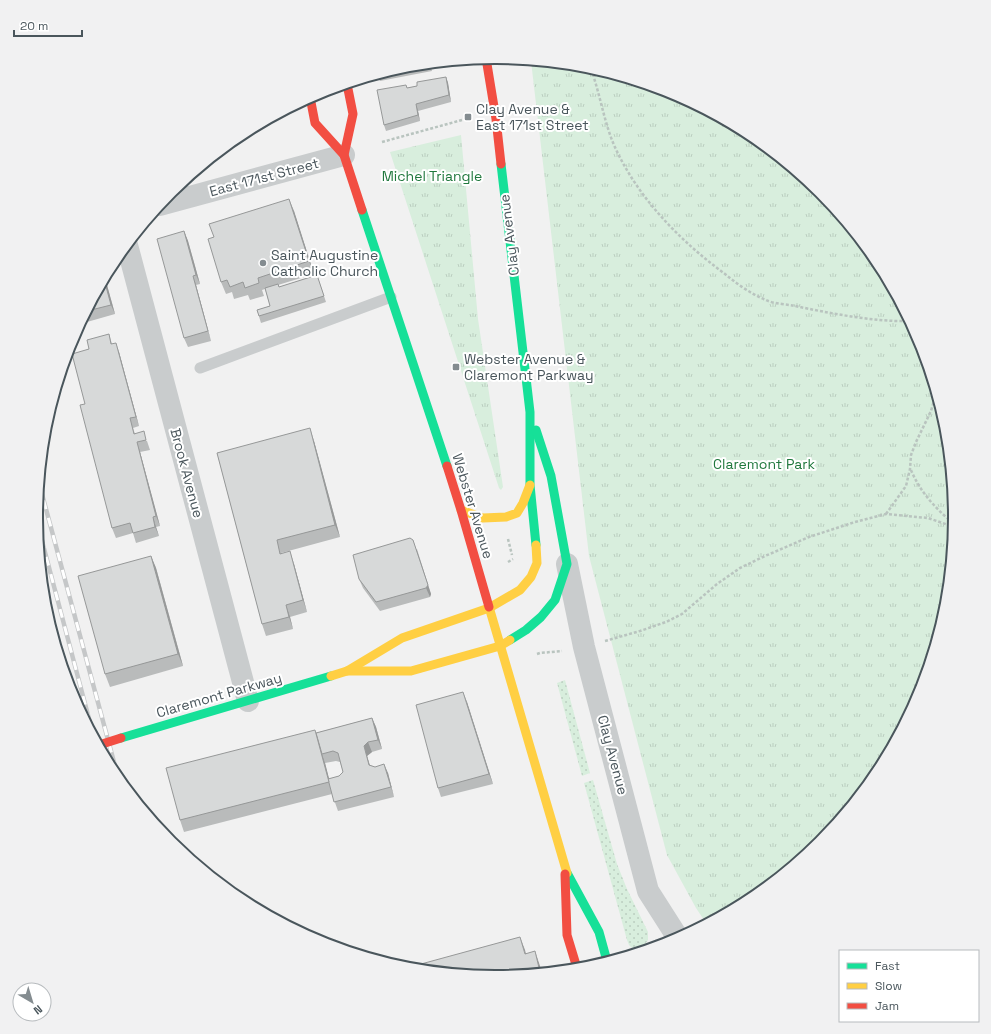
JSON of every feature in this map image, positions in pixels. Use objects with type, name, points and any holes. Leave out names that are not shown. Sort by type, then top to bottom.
[{"type":"street","name":"Clay Avenue","points":[[487,64],[497,127],[530,412],[530,485],[536,533],[536,563],[531,577],[520,590],[489,608]]},
{"type":"street","points":[[344,155],[353,114],[348,90]]},
{"type":"street","name":"Webster Avenue","points":[[312,104],[316,123],[344,155],[461,510],[565,869],[598,932],[605,956]]},
{"type":"street","name":"East 171st Street","points":[[177,196],[344,155]]},
{"type":"street","name":"Brook Avenue","points":[[129,253],[248,701]]},
{"type":"street","name":"Clay Avenue","points":[[530,412],[551,476],[584,647],[648,891],[675,933]]},
{"type":"street","points":[[461,510],[483,518],[506,517],[517,513],[523,503],[530,485]]},
{"type":"street","name":"Clay Avenue","points":[[500,646],[526,630],[541,617],[555,600],[567,564]]},
{"type":"street","name":"Claremont Parkway","points":[[104,743],[347,671],[402,638],[489,608]]},
{"type":"street","name":"Claremont Parkway","points":[[347,671],[411,671],[500,646]]},
{"type":"street","name":"Webster Avenue","points":[[565,869],[567,935],[575,962]]},
{"type":"lane","points":[[200,368],[390,297]]},
{"type":"path","points":[[594,75],[614,144],[630,176],[650,204],[664,220],[708,262],[740,286],[766,300],[854,316],[895,321],[903,320]]},
{"type":"path","points":[[382,142],[462,120]]},
{"type":"path","points":[[886,514],[906,486],[910,470],[911,455],[934,402]]},
{"type":"path","points":[[910,470],[916,482],[929,500],[948,519]]},
{"type":"path","points":[[602,642],[610,638],[640,631],[666,622],[682,614],[717,584],[740,568],[809,537],[855,522],[886,514],[928,518],[948,523]]},
{"type":"path","points":[[506,533],[515,566]]},
{"type":"path","points":[[508,562],[513,558]]},
{"type":"path","points":[[537,654],[563,651]]},
{"type":"green space","name":"Claremont Park","points":[[532,66],[584,73],[613,80],[669,99],[722,125],[771,158],[794,177],[836,219],[872,266],[887,291],[914,344],[933,400],[939,429],[947,487],[947,547],[944,576],[933,634],[914,690],[887,743],[872,768],[836,815],[794,857],[771,876],[722,909],[703,919],[667,855],[589,556]]},
{"type":"green space","name":"Michel Triangle","points":[[461,135],[478,319],[503,487],[501,490],[499,488],[390,152]]},
{"type":"green space","points":[[565,680],[590,773],[582,776],[557,683]]},
{"type":"green space","points":[[593,780],[617,864],[627,889],[648,932],[648,940],[646,943],[632,948],[627,940],[584,783]]},
{"type":"building","points":[[446,77],[449,95],[416,104],[418,115],[384,125],[377,90],[406,85],[407,88],[417,86],[417,82]]},
{"type":"building","name":"Saint Augustine Catholic Church","points":[[289,199],[309,261],[258,278],[259,283],[245,288],[243,282],[230,287],[227,280],[221,282],[208,239],[214,237],[209,224]]},
{"type":"building","points":[[184,231],[196,275],[193,276],[208,331],[184,338],[157,239]]},
{"type":"building","points":[[317,275],[324,296],[259,316],[257,310],[270,306],[265,288],[278,284],[279,287]]},
{"type":"building","points":[[106,287],[111,305],[94,309]]},
{"type":"building","points":[[109,334],[111,344],[116,343],[136,417],[130,418],[134,434],[144,431],[146,440],[137,442],[156,516],[153,517],[155,527],[133,533],[130,523],[112,528],[80,405],[85,404],[73,356],[74,354],[89,349],[87,340]]},
{"type":"building","points":[[310,428],[335,525],[277,540],[280,554],[290,551],[303,600],[286,605],[289,617],[262,624],[217,453]]},
{"type":"building","points":[[410,538],[413,540],[428,585],[426,588],[376,602],[359,579],[353,555]]},
{"type":"building","points":[[151,556],[178,654],[105,674],[78,576]]},
{"type":"building","points":[[463,692],[489,774],[438,788],[416,705]]},
{"type":"building","points":[[372,718],[378,740],[368,742],[364,746],[369,765],[375,767],[384,764],[391,787],[334,802],[328,779],[339,776],[343,772],[338,753],[333,751],[322,754],[316,733]]},
{"type":"building","points":[[315,730],[329,782],[180,820],[166,768]]},
{"type":"building","points":[[520,937],[525,954],[535,951],[539,968],[496,970],[466,969],[422,964]]},
{"type":"railway","points":[[44,500],[113,758]]},
{"type":"railway","points":[[44,549],[87,710]]},
{"type":"traffic: fast","points":[[501,164],[530,412],[530,485],[536,545]]},
{"type":"traffic: fast","points":[[362,210],[447,466]]},
{"type":"traffic: fast","points":[[510,640],[526,630],[541,617],[555,600],[567,564],[551,476],[536,430]]},
{"type":"traffic: fast","points":[[121,738],[331,676]]},
{"type":"traffic: fast","points":[[567,873],[599,932],[606,956]]},
{"type":"traffic: slow","points":[[461,510],[483,518],[506,517],[517,513],[523,503],[530,485]]},
{"type":"traffic: slow","points":[[331,676],[347,671],[402,638],[489,608],[520,590],[531,577],[537,563],[536,545]]},
{"type":"traffic: slow","points":[[489,607],[567,873]]},
{"type":"traffic: slow","points":[[347,671],[411,671],[500,646],[510,640]]},
{"type":"traffic: jam","points":[[487,64],[496,119],[501,164]]},
{"type":"traffic: jam","points":[[344,155],[353,114],[348,90]]},
{"type":"traffic: jam","points":[[311,104],[315,123],[344,155],[362,210]]},
{"type":"traffic: jam","points":[[447,466],[489,607]]},
{"type":"traffic: jam","points":[[104,743],[121,738]]},
{"type":"traffic: jam","points":[[565,874],[567,935],[575,962]]},
{"type":"place","name":"Clay Avenue & East 171st Street","points":[[468,117]]},
{"type":"place","name":"Saint Augustine Catholic Church","points":[[263,263]]},
{"type":"place","name":"Webster Avenue & Claremont Parkway","points":[[456,367]]}]
